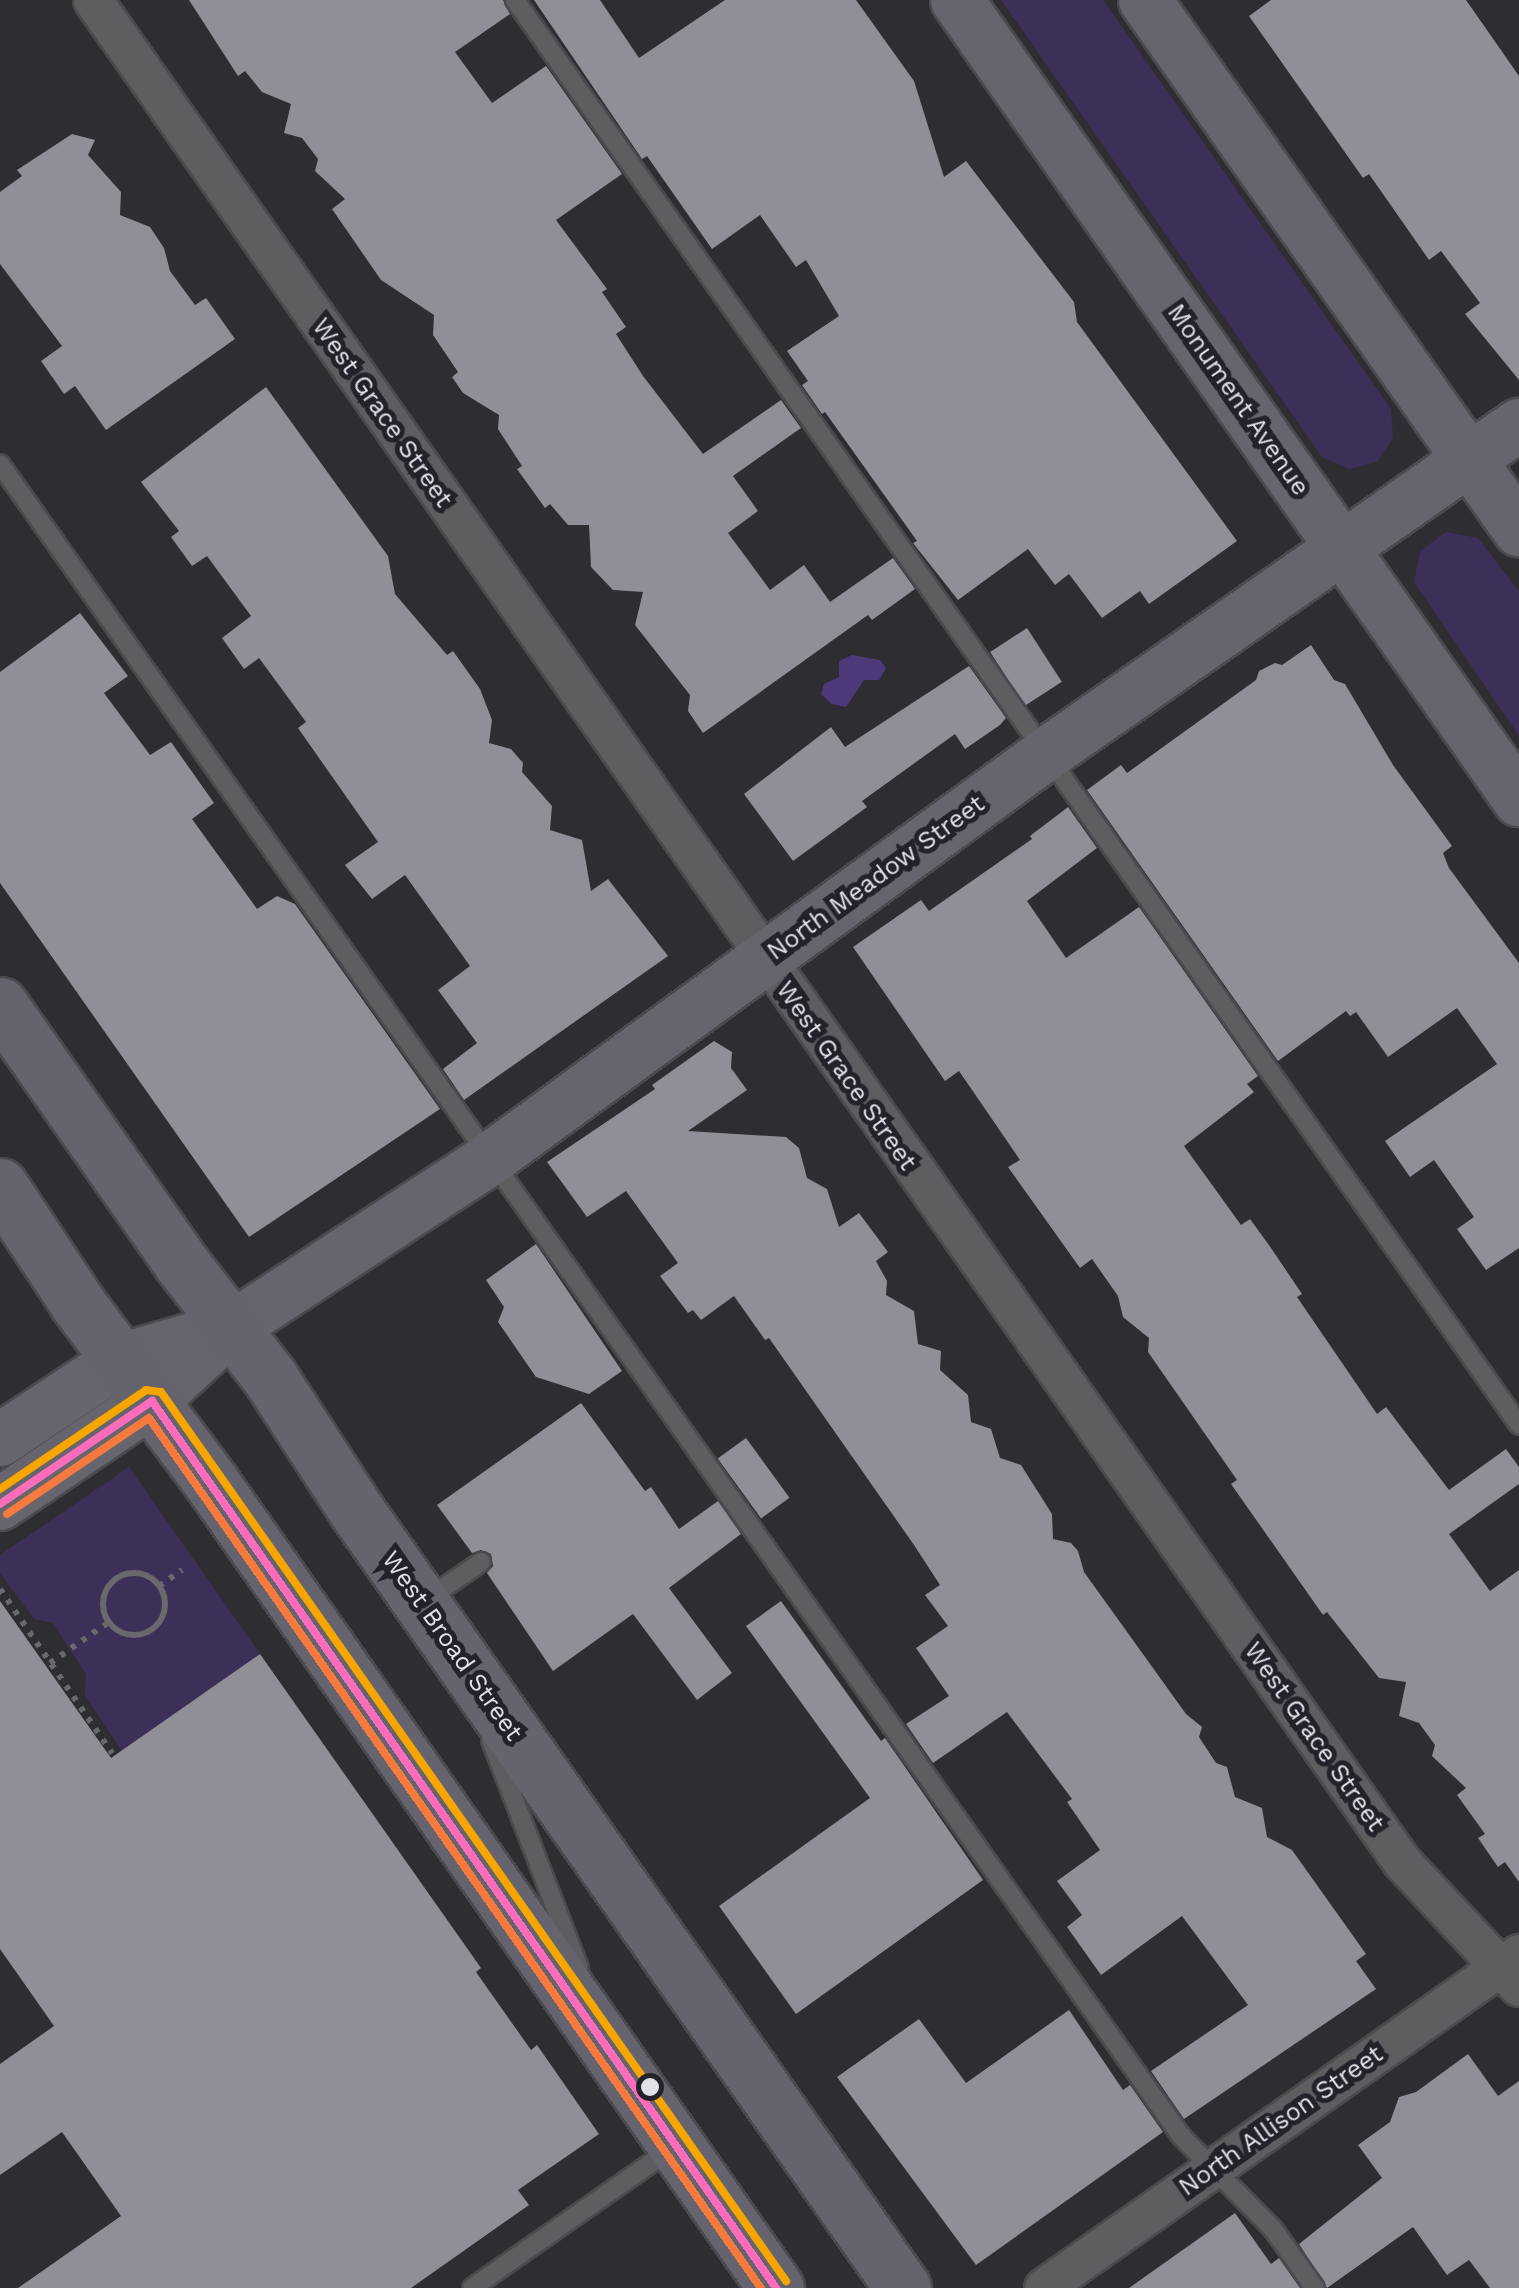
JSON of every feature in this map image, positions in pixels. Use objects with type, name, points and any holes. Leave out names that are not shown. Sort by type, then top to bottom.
[{"type":"main road","name":"West Broad Street","points":[[0,1005],[903,2288]]},
{"type":"main road","points":[[0,1186],[776,2288]]},
{"type":"street","name":"West Grace Street","points":[[93,0],[1402,1862],[1513,1969]]},
{"type":"street","name":"Monument Avenue","points":[[957,0],[1519,800]]},
{"type":"street","points":[[1144,0],[1519,530]]},
{"type":"street","name":"North Meadow Street","points":[[0,1440],[136,1380],[231,1328],[490,1158],[1045,755],[1519,425]]},
{"type":"street","name":"North Meadow Street","points":[[0,1504],[136,1380]]},
{"type":"street","name":"North Allison Street","points":[[1044,2288],[1214,2168],[1513,1969]]},
{"type":"lane","points":[[515,0],[1519,1425]]},
{"type":"lane","points":[[0,464],[1182,2136],[1274,2229],[1315,2288]]},
{"type":"lane","points":[[422,1604],[481,1562]]},
{"type":"lane","points":[[466,1667],[526,1839],[619,2065]]},
{"type":"lane","points":[[472,2288],[675,2146]]},
{"type":"path","points":[[160,1586],[182,1570]]},
{"type":"path","points":[[140,1574],[160,1586],[165,1612],[154,1629],[134,1636],[109,1622],[103,1600],[120,1577],[140,1574]]},
{"type":"path","points":[[0,1589],[112,1753]]},
{"type":"path","points":[[50,1663],[109,1622]]},
{"type":"shaded area","points":[[1001,0],[1103,0],[1391,409],[1393,438],[1377,462],[1349,469],[1322,457]]},
{"type":"shaded area","points":[[1446,532],[1478,538],[1519,591],[1519,736],[1414,582],[1420,551]]},
{"type":"shaded area","points":[[852,655],[880,660],[886,668],[879,680],[864,680],[846,707],[832,704],[821,694],[824,684],[839,677],[839,661]]},
{"type":"shaded area","points":[[129,1467],[260,1654],[122,1751],[85,1696],[86,1674],[53,1623],[34,1619],[0,1573],[0,1555]]},
{"type":"building","points":[[189,0],[503,0],[510,14],[455,52],[492,103],[546,66],[622,174],[556,220],[607,289],[602,292],[626,327],[616,334],[643,376],[703,454],[781,400],[801,428],[733,476],[758,511],[728,533],[770,590],[804,565],[830,602],[893,558],[915,589],[872,620],[868,615],[703,733],[688,711],[690,695],[635,625],[643,592],[613,590],[591,567],[589,525],[568,525],[550,504],[545,508],[517,469],[522,466],[498,429],[499,415],[463,393],[452,377],[458,372],[433,335],[434,315],[381,280],[332,209],[345,199],[315,171],[318,159],[302,138],[284,133],[291,104],[262,92],[245,71],[238,76]]},
{"type":"building","points":[[534,0],[600,0],[639,58],[725,0],[856,0],[914,81],[944,177],[966,161],[1074,302],[1077,322],[1237,541],[1149,604],[1140,591],[1102,618],[1069,574],[1055,585],[1028,549],[958,600],[802,385],[808,381],[787,351],[839,316],[806,260],[796,267],[760,215],[712,249],[647,156],[642,159]]},
{"type":"building","points":[[1271,0],[1466,0],[1519,76],[1519,380],[1465,314],[1480,303],[1441,251],[1429,260],[1369,174],[1363,178],[1249,16]]},
{"type":"building","points":[[72,134],[95,140],[88,155],[121,192],[120,215],[150,227],[164,248],[170,271],[195,305],[206,298],[235,339],[106,430],[75,386],[64,394],[41,361],[62,346],[0,264],[0,192],[22,176],[17,170]]},
{"type":"building","points":[[266,387],[388,556],[395,594],[447,655],[453,651],[480,689],[492,720],[489,743],[511,749],[523,763],[522,772],[552,806],[550,830],[582,840],[591,891],[608,879],[668,956],[464,1100],[443,1069],[477,1043],[438,990],[470,966],[405,875],[372,899],[345,865],[378,842],[298,728],[306,722],[259,658],[244,669],[222,638],[251,616],[207,556],[192,566],[171,537],[179,531],[141,482]]},
{"type":"building","points":[[80,613],[128,676],[104,693],[150,755],[171,742],[214,803],[192,819],[257,909],[277,896],[295,904],[440,1109],[249,1237],[0,883],[0,672]]},
{"type":"building","points":[[1027,628],[1062,682],[1025,706],[990,652]]},
{"type":"building","points":[[1311,645],[1334,680],[1345,684],[1393,765],[1452,846],[1443,853],[1449,868],[1519,963],[1519,1248],[1486,1270],[1457,1229],[1474,1217],[1434,1160],[1410,1177],[1385,1141],[1497,1064],[1457,1008],[1388,1057],[1356,1012],[1350,1016],[1346,1011],[1278,1061],[1087,790],[1121,765],[1127,773],[1256,680],[1259,671],[1275,663],[1282,665]]},
{"type":"building","points":[[969,666],[1006,718],[1000,725],[965,749],[955,734],[862,801],[867,807],[793,861],[744,794],[831,727],[845,747]]},
{"type":"building","points":[[1068,807],[1097,848],[1027,901],[1066,958],[1139,907],[1258,1076],[1247,1084],[1254,1092],[1184,1146],[1241,1225],[1250,1219],[1271,1248],[1302,1294],[1297,1297],[1377,1414],[1386,1407],[1449,1490],[1506,1449],[1519,1467],[1519,1484],[1449,1534],[1490,1591],[1519,1570],[1519,1882],[1505,1862],[1498,1867],[1478,1838],[1485,1834],[1457,1795],[1466,1788],[1432,1756],[1435,1745],[1419,1723],[1399,1716],[1406,1682],[1379,1678],[1327,1612],[1323,1615],[1231,1484],[1237,1480],[1148,1352],[1149,1338],[1123,1317],[1118,1296],[1092,1259],[1080,1268],[1008,1167],[1020,1160],[959,1071],[945,1081],[853,947],[921,900],[929,911],[1032,839],[1030,836]]},
{"type":"building","points":[[714,1041],[732,1052],[731,1068],[747,1090],[688,1131],[786,1137],[799,1148],[807,1178],[827,1189],[839,1227],[859,1213],[888,1252],[876,1261],[887,1281],[886,1295],[914,1311],[918,1344],[941,1351],[940,1370],[968,1395],[971,1422],[991,1429],[1000,1458],[1021,1465],[1052,1514],[1053,1539],[1071,1543],[1078,1551],[1084,1572],[1186,1714],[1202,1727],[1199,1737],[1216,1763],[1227,1767],[1235,1797],[1262,1808],[1267,1837],[1292,1850],[1366,1954],[1356,1961],[1376,1989],[1184,2119],[1151,2071],[1248,2005],[1182,1916],[1101,1975],[1067,1927],[1082,1915],[1057,1881],[1100,1850],[1067,1802],[1072,1799],[1007,1712],[933,1763],[906,1724],[949,1696],[916,1648],[948,1626],[925,1595],[940,1585],[914,1545],[769,1338],[765,1340],[734,1296],[701,1320],[693,1310],[688,1313],[660,1276],[678,1263],[626,1191],[587,1217],[547,1162],[655,1089],[652,1085]]},
{"type":"building","points":[[536,1244],[622,1371],[589,1394],[536,1377],[498,1322],[504,1307],[486,1280]]},
{"type":"building","points":[[581,1403],[645,1491],[651,1487],[679,1529],[718,1501],[741,1534],[669,1588],[732,1673],[697,1700],[633,1614],[553,1671],[487,1573],[493,1566],[491,1554],[481,1550],[472,1553],[437,1505]]},
{"type":"building","points":[[746,1438],[789,1498],[761,1518],[718,1459]]},
{"type":"building","points":[[0,1601],[111,1758],[260,1654],[481,1968],[476,1972],[531,2050],[537,2045],[599,2134],[518,2190],[529,2205],[411,2288],[18,2288],[121,2216],[62,2132],[0,2175],[0,2064],[54,2026],[0,1949]]},
{"type":"building","points":[[781,1601],[881,1741],[885,1738],[983,1880],[796,2014],[719,1906],[870,1798],[746,1626]]},
{"type":"building","points":[[1069,2010],[1123,2090],[1130,2085],[1163,2132],[976,2265],[837,2077],[919,2019],[966,2083]]},
{"type":"building","points":[[1468,2054],[1498,2096],[1519,2081],[1519,2288],[1490,2288],[1469,2260],[1447,2275],[1413,2227],[1327,2288],[1299,2244],[1382,2178],[1358,2145],[1390,2122],[1399,2097],[1416,2092]]},
{"type":"building","points":[[1235,2213],[1271,2264],[1279,2258],[1300,2288],[1129,2288]]},
{"type":"transit line","points":[[0,1489],[146,1390],[161,1392],[786,2281]]},
{"type":"transit line","points":[[0,1504],[152,1401],[776,2288]]},
{"type":"transit line","points":[[7,1514],[149,1418],[761,2288]]}]
